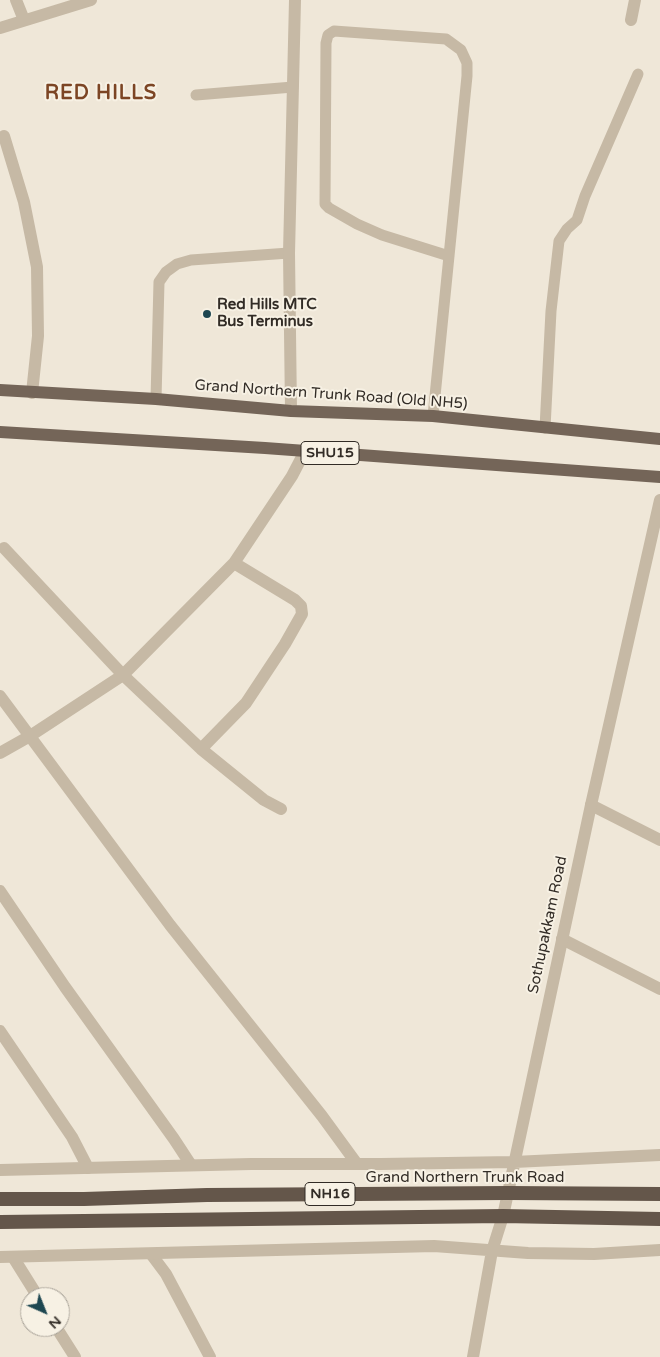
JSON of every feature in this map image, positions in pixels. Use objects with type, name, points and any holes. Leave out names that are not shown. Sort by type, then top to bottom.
[{"type":"highway","name":"Grand Northern Trunk Road","points":[[0,1199],[84,1199],[207,1195],[660,1194]]},
{"type":"highway","name":"NH16","points":[[0,1222],[503,1216],[660,1219]]},
{"type":"main road","name":"Grand Northern Trunk Road (Old NH5)","points":[[0,390],[156,399],[290,411],[433,416],[660,438]]},
{"type":"main road","name":"SHU15","points":[[0,432],[305,451],[660,477]]},
{"type":"street","points":[[16,0],[24,20]]},
{"type":"street","points":[[0,28],[91,0]]},
{"type":"street","points":[[290,411],[290,254],[295,0]]},
{"type":"street","points":[[631,20],[635,0]]},
{"type":"street","points":[[4,136],[24,202],[36,267],[38,336],[32,393]]},
{"type":"street","points":[[0,753],[30,736],[123,674],[234,563],[292,476],[305,451]]},
{"type":"street","name":"Sothupakkam Road","points":[[473,1357],[492,1251],[503,1216],[591,805],[660,500]]},
{"type":"street","points":[[4,548],[123,674],[201,749],[264,800],[281,809]]},
{"type":"street","points":[[201,749],[246,703],[285,644],[302,614],[301,606],[295,600],[234,563]]},
{"type":"street","points":[[0,696],[170,925],[322,1116],[357,1164]]},
{"type":"street","points":[[591,805],[660,840]]},
{"type":"street","points":[[0,891],[191,1166]]},
{"type":"street","points":[[562,939],[660,989]]},
{"type":"street","points":[[0,1031],[72,1138],[88,1168]]},
{"type":"street","points":[[0,1170],[514,1162],[660,1155]]},
{"type":"street","points":[[0,1257],[434,1246],[492,1251],[594,1254],[660,1250]]},
{"type":"street","points":[[151,1254],[166,1274],[210,1357]]},
{"type":"street","points":[[13,1257],[32,1287]]},
{"type":"street","points":[[62,1337],[75,1357]]},
{"type":"lane","points":[[433,416],[467,63],[461,50],[446,39],[334,31],[328,35],[326,43],[325,204],[357,224],[382,235],[448,256]]},
{"type":"lane","points":[[546,428],[551,311],[559,241],[567,229],[577,220],[585,196],[638,74]]},
{"type":"lane","points":[[196,96],[293,86]]},
{"type":"lane","points":[[156,399],[159,282],[166,272],[177,264],[191,260],[290,254]]},
{"type":"place","name":"Red Hills MTC Bus Terminus","points":[[207,314]]},
{"type":"district","name":"RED HILLS","points":[[101,94]]}]
